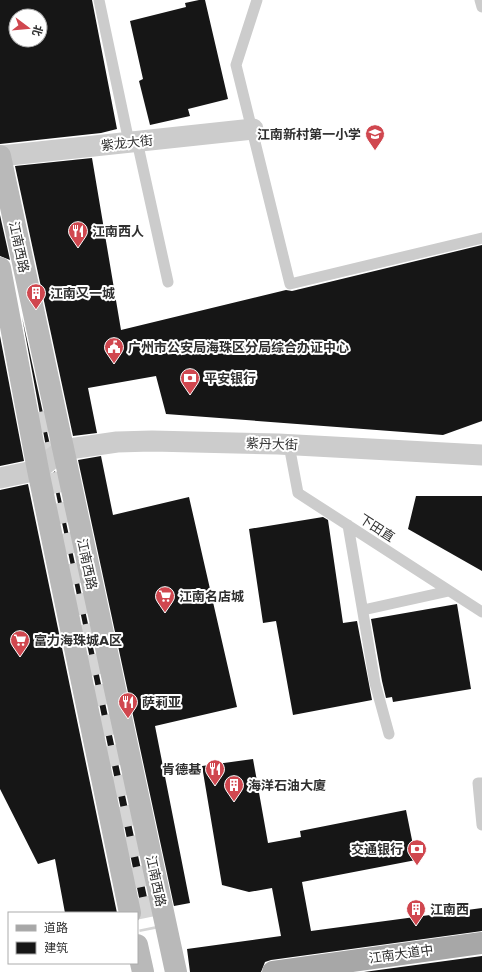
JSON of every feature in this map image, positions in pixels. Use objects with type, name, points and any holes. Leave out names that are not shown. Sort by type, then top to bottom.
[{"type":"main road","name":"江南西路","points":[[0,156],[62,450],[176,972]]},
{"type":"main road","points":[[0,268],[38,470],[130,912]]},
{"type":"main road","name":"江南大道中","points":[[273,972],[482,943]]},
{"type":"main road","points":[[138,950],[143,972]]},
{"type":"street","name":"紫龙大街","points":[[0,156],[253,129]]},
{"type":"street","name":"紫丹大街","points":[[62,450],[117,442],[152,441],[289,445],[482,455]]},
{"type":"street","points":[[0,478],[38,470],[62,450]]},
{"type":"lane","points":[[99,0],[168,282]]},
{"type":"lane","points":[[257,0],[236,65],[290,284],[482,238]]},
{"type":"lane","points":[[480,0],[482,7]]},
{"type":"lane","name":"下田直","points":[[289,445],[298,493],[482,612]]},
{"type":"lane","points":[[348,525],[376,683],[390,734]]},
{"type":"lane","points":[[363,610],[449,591]]},
{"type":"lane","points":[[482,783],[478,783],[482,824]]},
{"type":"building","points":[[0,0],[92,0],[117,129],[101,133],[0,144]]},
{"type":"building","points":[[205,0],[228,99],[188,109],[190,116],[150,125],[139,81],[143,79],[130,21],[186,7],[185,3]]},
{"type":"building","points":[[92,158],[121,330],[286,290],[292,291],[482,245],[482,421],[443,435],[166,414],[156,376],[88,388],[97,433],[73,436],[15,166]]},
{"type":"building","points":[[0,215],[10,260],[0,256]]},
{"type":"building","points":[[22,317],[50,445],[46,447]]},
{"type":"building","points":[[0,336],[24,461],[0,466]]},
{"type":"building","name":"江南名店城","points":[[101,456],[113,515],[189,497],[237,707],[155,726],[190,903],[174,906],[78,460]]},
{"type":"building","points":[[55,471],[150,911],[142,912],[52,474]]},
{"type":"building","points":[[28,484],[117,912],[65,912],[55,859],[38,864],[0,789],[0,490]]},
{"type":"building","points":[[416,496],[482,496],[482,571],[408,529]]},
{"type":"building","points":[[323,517],[328,520],[343,623],[357,621],[372,700],[293,715],[276,621],[263,623],[249,529]]},
{"type":"building","points":[[457,604],[471,689],[393,702],[392,697],[386,698],[371,619]]},
{"type":"building","points":[[253,759],[268,843],[301,837],[300,831],[406,810],[416,860],[302,882],[311,931],[482,908],[482,931],[271,960],[265,962],[261,972],[190,972],[187,949],[281,936],[272,888],[249,892],[222,885],[202,766]]},
{"type":"building","points":[[482,956],[482,972],[364,972]]},
{"type":"tunnel","points":[[44,411],[150,930]]},
{"type":"place","name":"江南新村第一小学","points":[[375,151]]},
{"type":"place","name":"江南西人","points":[[78,248]]},
{"type":"place","name":"江南又一城","points":[[36,310]]},
{"type":"place","name":"广州市公安局海珠区分局综合办证中心","points":[[114,364]]},
{"type":"place","name":"平安银行","points":[[190,395]]},
{"type":"place","name":"江南名店城","points":[[165,613]]},
{"type":"place","name":"富力海珠城A区","points":[[20,657]]},
{"type":"place","name":"萨莉亚","points":[[128,719]]},
{"type":"place","name":"肯德基","points":[[215,786]]},
{"type":"place","name":"海洋石油大廈","points":[[234,802]]},
{"type":"place","name":"交通银行","points":[[417,866]]},
{"type":"place","name":"江南西","points":[[416,926]]}]
